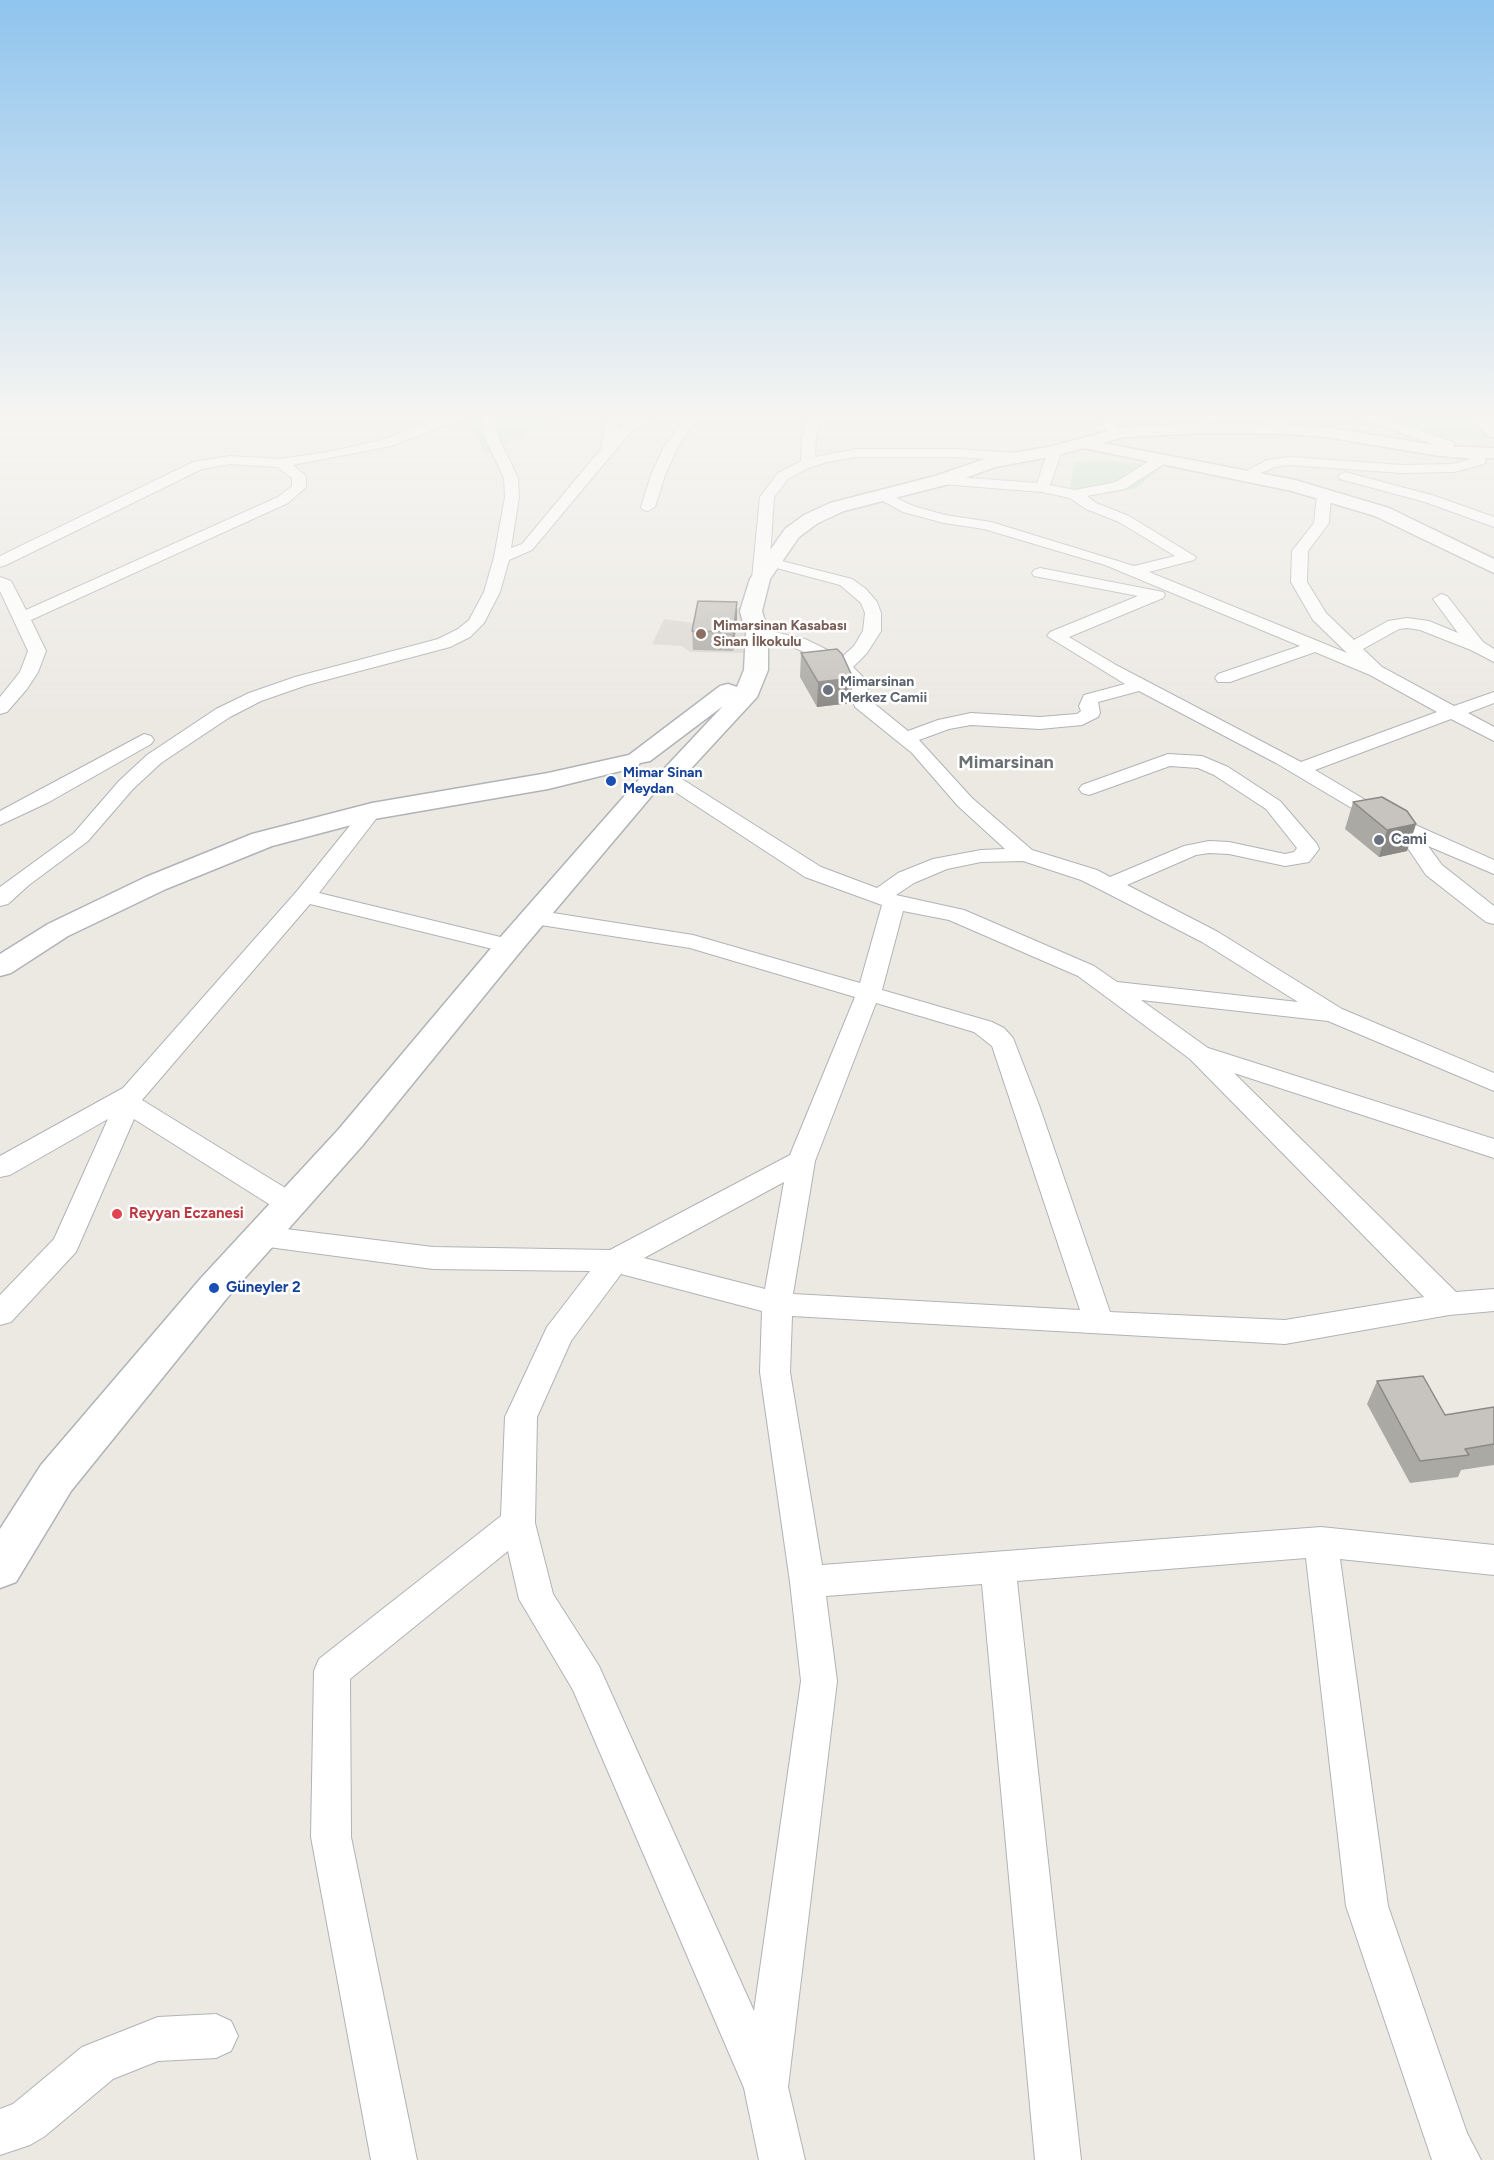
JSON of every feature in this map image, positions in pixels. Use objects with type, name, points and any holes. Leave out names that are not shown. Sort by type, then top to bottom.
[{"type":"street","points":[[0,562],[97,514]]},
{"type":"street","points":[[21,618],[251,514]]},
{"type":"street","points":[[0,899],[21,880],[81,837],[126,785],[153,759],[223,713],[278,688],[401,653],[431,647],[464,633],[476,623],[487,605],[502,557],[508,514]]},
{"type":"street","points":[[502,557],[527,547],[554,514]]},
{"type":"street","points":[[0,968],[58,930],[156,883],[261,840],[372,811],[548,780],[651,771],[745,697],[756,670],[757,633],[751,611],[760,579],[766,514]]},
{"type":"street","points":[[760,579],[792,533],[822,514]]},
{"type":"street","points":[[925,514],[986,525],[1066,547],[1133,571],[1376,671],[1494,735]]},
{"type":"street","points":[[1111,514],[1124,519],[1188,557],[1133,571]]},
{"type":"street","points":[[1322,514],[1321,523],[1300,551],[1299,582],[1320,616],[1376,671]]},
{"type":"street","points":[[1386,514],[1494,567]]},
{"type":"street","points":[[1471,514],[1494,522]]},
{"type":"street","points":[[773,562],[846,582],[869,602],[873,613],[872,631],[861,649],[842,667]]},
{"type":"street","points":[[1040,573],[1237,613]]},
{"type":"street","points":[[0,582],[5,584],[37,651],[21,685],[0,708]]},
{"type":"street","points":[[1156,595],[1056,636],[1299,769],[1377,815],[1494,868]]},
{"type":"street","points":[[1441,599],[1478,646]]},
{"type":"street","points":[[1352,648],[1394,625],[1407,623],[1424,625],[1478,646],[1494,657]]},
{"type":"street","points":[[757,633],[800,643],[834,659],[856,679],[862,703],[919,748],[965,802],[1024,855]]},
{"type":"street","points":[[1224,678],[1316,646]]},
{"type":"street","points":[[0,1568],[56,1478],[214,1288],[350,1138],[534,917],[651,771],[756,670]]},
{"type":"street","points":[[906,738],[945,724],[970,720],[1040,723],[1082,719],[1090,713],[1088,706],[1090,699],[1142,685]]},
{"type":"street","points":[[1299,769],[1494,697]]},
{"type":"street","points":[[0,819],[144,740]]},
{"type":"street","points":[[1089,789],[1168,760],[1202,762],[1221,771],[1273,805],[1308,849],[1302,857],[1285,860],[1229,848],[1191,850],[1109,885]]},
{"type":"street","points":[[651,771],[813,872],[887,899],[956,915],[1086,971],[1199,1053],[1449,1304]]},
{"type":"street","points":[[0,1314],[66,1245],[130,1098],[304,896],[372,811]]},
{"type":"street","points":[[1405,828],[1434,870],[1494,917]]},
{"type":"street","points":[[766,2087],[819,1682],[807,1582],[775,1372],[777,1304],[801,1161],[869,992],[887,899],[906,878],[941,864],[981,856],[1024,855],[1089,875],[1210,937],[1333,1014],[1494,1083]]},
{"type":"street","points":[[304,896],[509,946]]},
{"type":"street","points":[[534,917],[693,942],[869,992],[983,1027],[995,1034],[1004,1044],[1099,1323]]},
{"type":"street","points":[[1112,989],[1333,1014]]},
{"type":"street","points":[[1199,1053],[1494,1149]]},
{"type":"street","points":[[0,1168],[130,1098]]},
{"type":"street","points":[[130,1098],[290,1204]]},
{"type":"street","points":[[782,2160],[766,2087],[586,1678],[537,1599],[518,1523],[521,1417],[558,1335],[614,1261],[801,1161]]},
{"type":"street","points":[[261,1236],[433,1258],[614,1261],[777,1304],[1099,1323],[1285,1332],[1449,1304],[1494,1300]]},
{"type":"street","points":[[394,2160],[331,1837],[332,1671],[518,1523]]},
{"type":"street","points":[[807,1582],[1321,1542],[1494,1560]]},
{"type":"street","points":[[1321,1542],[1367,1906],[1449,2145],[1458,2160]]},
{"type":"street","points":[[998,1567],[1058,2160]]},
{"type":"street","points":[[0,2132],[14,2129],[30,2120],[98,2063],[158,2038],[216,2036]]},
{"type":"shaded area","name":"Mimarsinan Kasabası Sinan İlkokulu","points":[[745,607],[744,653],[690,652],[682,646],[652,644],[664,619],[694,623],[705,610]]},
{"type":"building","points":[[698,601],[737,602],[733,632],[692,631]]},
{"type":"building","points":[[837,649],[842,654],[853,678],[818,682],[801,653]]},
{"type":"building","points":[[1382,797],[1407,811],[1416,824],[1387,830],[1353,802]]},
{"type":"building","points":[[1423,1376],[1445,1415],[1494,1407],[1494,1444],[1465,1449],[1469,1455],[1420,1461],[1377,1381]]},
{"type":"place","name":"Mimarsinan Kasabası Sinan İlkokulu","points":[[701,634]]},
{"type":"place","name":"Mimarsinan Merkez Camii","points":[[828,690]]},
{"type":"place","name":"Mimar Sinan Meydan","points":[[611,781]]},
{"type":"place","name":"Cami","points":[[1379,840]]},
{"type":"place","name":"Reyyan Eczanesi","points":[[117,1214]]},
{"type":"place","name":"Güneyler 2","points":[[214,1288]]},
{"type":"district","name":"Mimarsinan","points":[[1006,763]]}]
